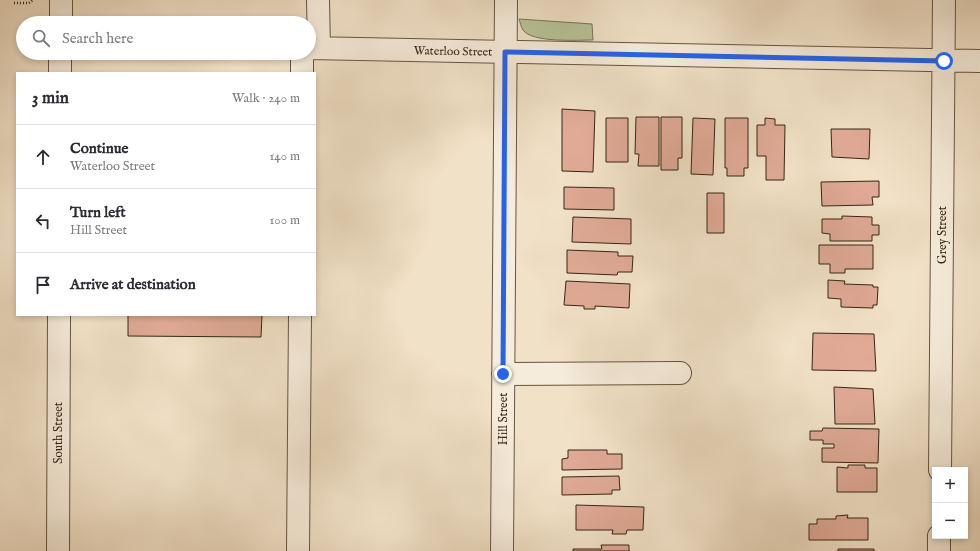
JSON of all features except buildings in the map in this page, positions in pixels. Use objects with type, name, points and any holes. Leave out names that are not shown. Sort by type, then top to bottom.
[{"type":"street","points":[[61,0],[61,16]]},
{"type":"street","name":"Hill Street","points":[[502,551],[506,0]]},
{"type":"street","name":"Grey Street","points":[[940,467],[944,0]]},
{"type":"street","points":[[314,16],[316,4]]},
{"type":"street","name":"Waterloo Street","points":[[316,50],[980,61]]},
{"type":"street","points":[[60,60],[60,72]]},
{"type":"street","points":[[302,72],[307,60]]},
{"type":"street","name":"South Street","points":[[58,551],[59,316]]},
{"type":"street","points":[[298,551],[300,316]]},
{"type":"street","points":[[503,374],[680,373]]},
{"type":"street","points":[[939,539],[939,551]]},
{"type":"path","points":[[14,3],[29,3],[32,0]]},
{"type":"green space","points":[[519,19],[592,24],[593,40],[555,40],[535,37],[523,30]]},
{"type":"route","points":[[503,374],[505,52],[944,61]]}]
